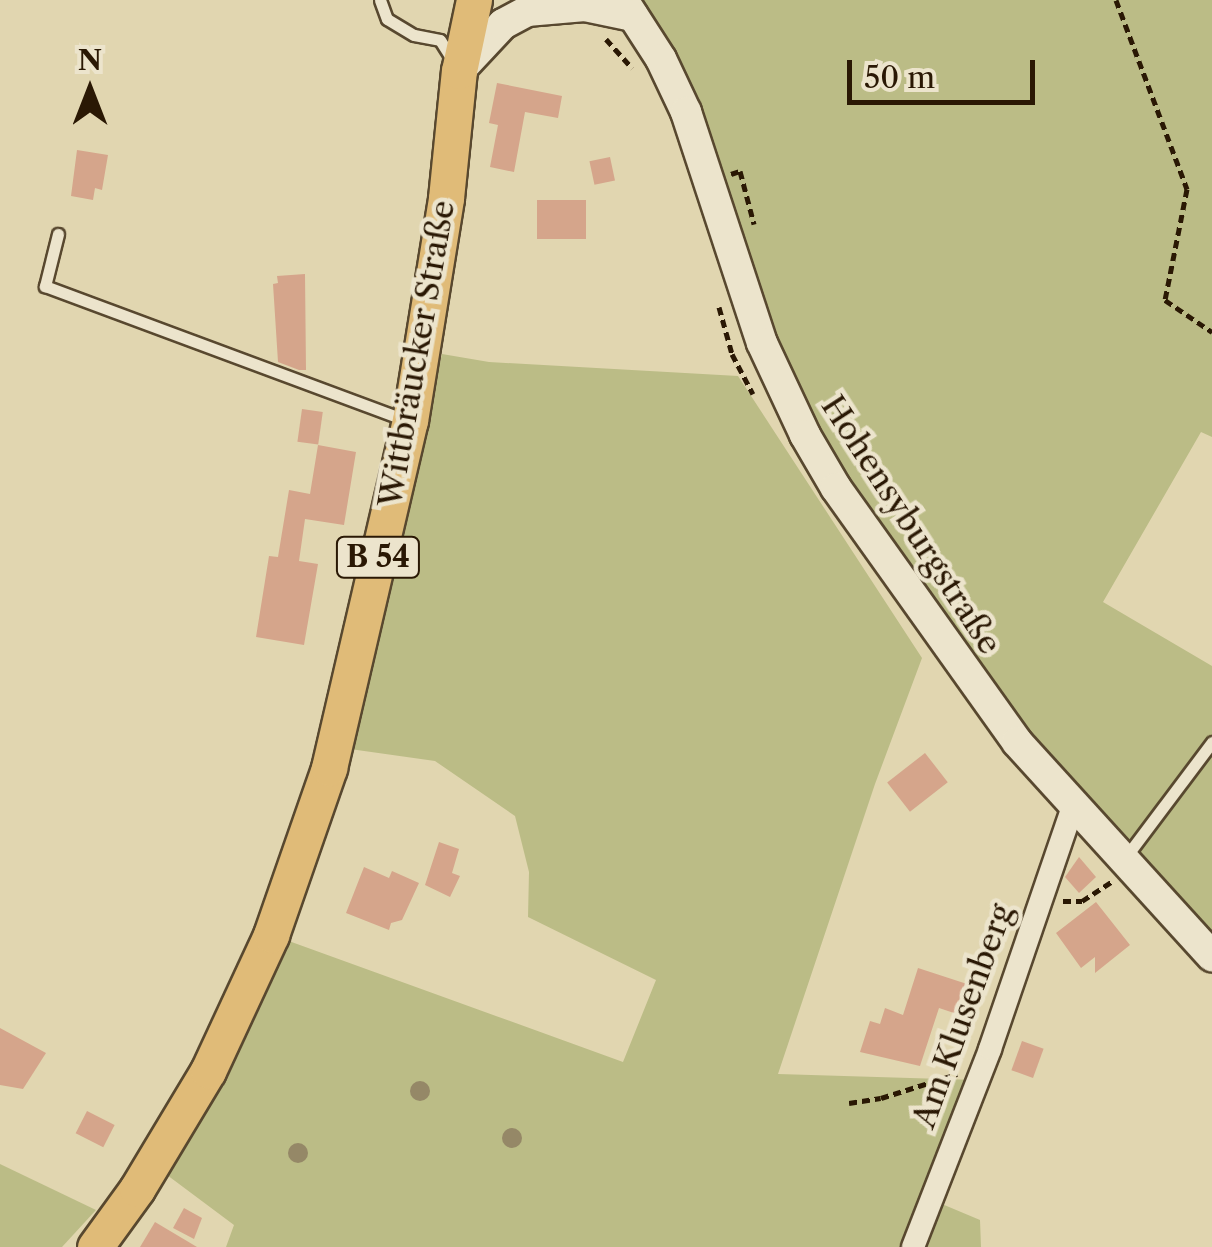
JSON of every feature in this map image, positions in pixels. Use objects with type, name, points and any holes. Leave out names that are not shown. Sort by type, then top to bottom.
[{"type":"main road","name":"Wittbräucker Straße","points":[[95,1247],[137,1190],[208,1071],[272,936],[328,768],[410,422],[446,198],[459,71],[474,0]]},
{"type":"main road","points":[[459,71],[503,24],[527,11],[622,5]]},
{"type":"main road","name":"Hohensyburgstraße","points":[[622,5],[686,112],[762,343],[804,435],[950,653],[1017,742],[1212,956]]},
{"type":"street","name":"Am Klusenberg","points":[[913,1247],[984,1064],[1073,806]]},
{"type":"lane","points":[[380,0],[386,18],[414,34],[440,40],[459,71]]},
{"type":"lane","points":[[58,234],[45,286],[410,422]]},
{"type":"lane","points":[[1126,866],[1212,742]]},
{"type":"path","points":[[1116,0],[1187,189],[1165,300],[1212,332]]},
{"type":"path","points":[[740,171],[754,227]]},
{"type":"path","points":[[1040,900],[1082,900],[1126,866]]},
{"type":"path","points":[[1084,889],[1090,896]]},
{"type":"path","points":[[849,1103],[920,1088],[984,1064]]},
{"type":"green space","points":[[611,0],[1212,0],[1212,437],[1201,432],[1103,602],[1212,666],[1212,956],[1122,861],[805,435],[686,112]]},
{"type":"green space","points":[[442,354],[489,362],[738,376],[922,658],[875,784],[778,1074],[976,1080],[930,1199],[980,1220],[981,1247],[226,1247],[234,1225],[167,1175],[286,940],[623,1062],[656,980],[528,917],[529,872],[515,816],[435,761],[350,749]]},
{"type":"green space","points":[[0,1164],[96,1210],[62,1247],[0,1247]]},
{"type":"building","points":[[497,83],[562,96],[558,118],[525,112],[514,172],[490,167],[498,125],[489,123]]},
{"type":"building","points":[[77,150],[108,155],[102,190],[95,188],[93,200],[71,196]]},
{"type":"building","points":[[610,157],[615,180],[594,185],[589,161]]},
{"type":"building","points":[[537,200],[586,200],[586,239],[537,239]]},
{"type":"building","points":[[305,274],[306,370],[299,370],[278,362],[273,284],[278,283],[277,276]]},
{"type":"building","points":[[302,409],[323,412],[318,445],[297,442]]},
{"type":"building","points":[[318,445],[356,452],[344,525],[305,519],[299,561],[318,564],[304,645],[256,637],[269,556],[278,557],[289,490],[310,494]]},
{"type":"building","points":[[925,753],[948,782],[910,812],[887,783]]},
{"type":"building","points":[[439,842],[459,849],[452,873],[460,876],[450,897],[425,885]]},
{"type":"building","points":[[1079,857],[1096,877],[1079,893],[1065,877]]},
{"type":"building","points":[[364,867],[389,878],[392,871],[419,883],[402,920],[391,923],[389,930],[346,913]]},
{"type":"building","points":[[1096,902],[1130,945],[1095,973],[1095,957],[1081,968],[1056,933]]},
{"type":"building","points":[[918,968],[967,984],[957,1014],[939,1008],[920,1066],[860,1052],[870,1021],[880,1024],[885,1008],[903,1015]]},
{"type":"building","points":[[0,1028],[46,1053],[23,1089],[0,1085]]},
{"type":"building","points":[[1022,1041],[1044,1049],[1033,1078],[1011,1070]]},
{"type":"building","points":[[87,1111],[115,1125],[103,1147],[76,1133]]},
{"type":"building","points":[[184,1208],[202,1218],[194,1239],[173,1228]]},
{"type":"building","points":[[155,1222],[197,1247],[140,1247]]}]
